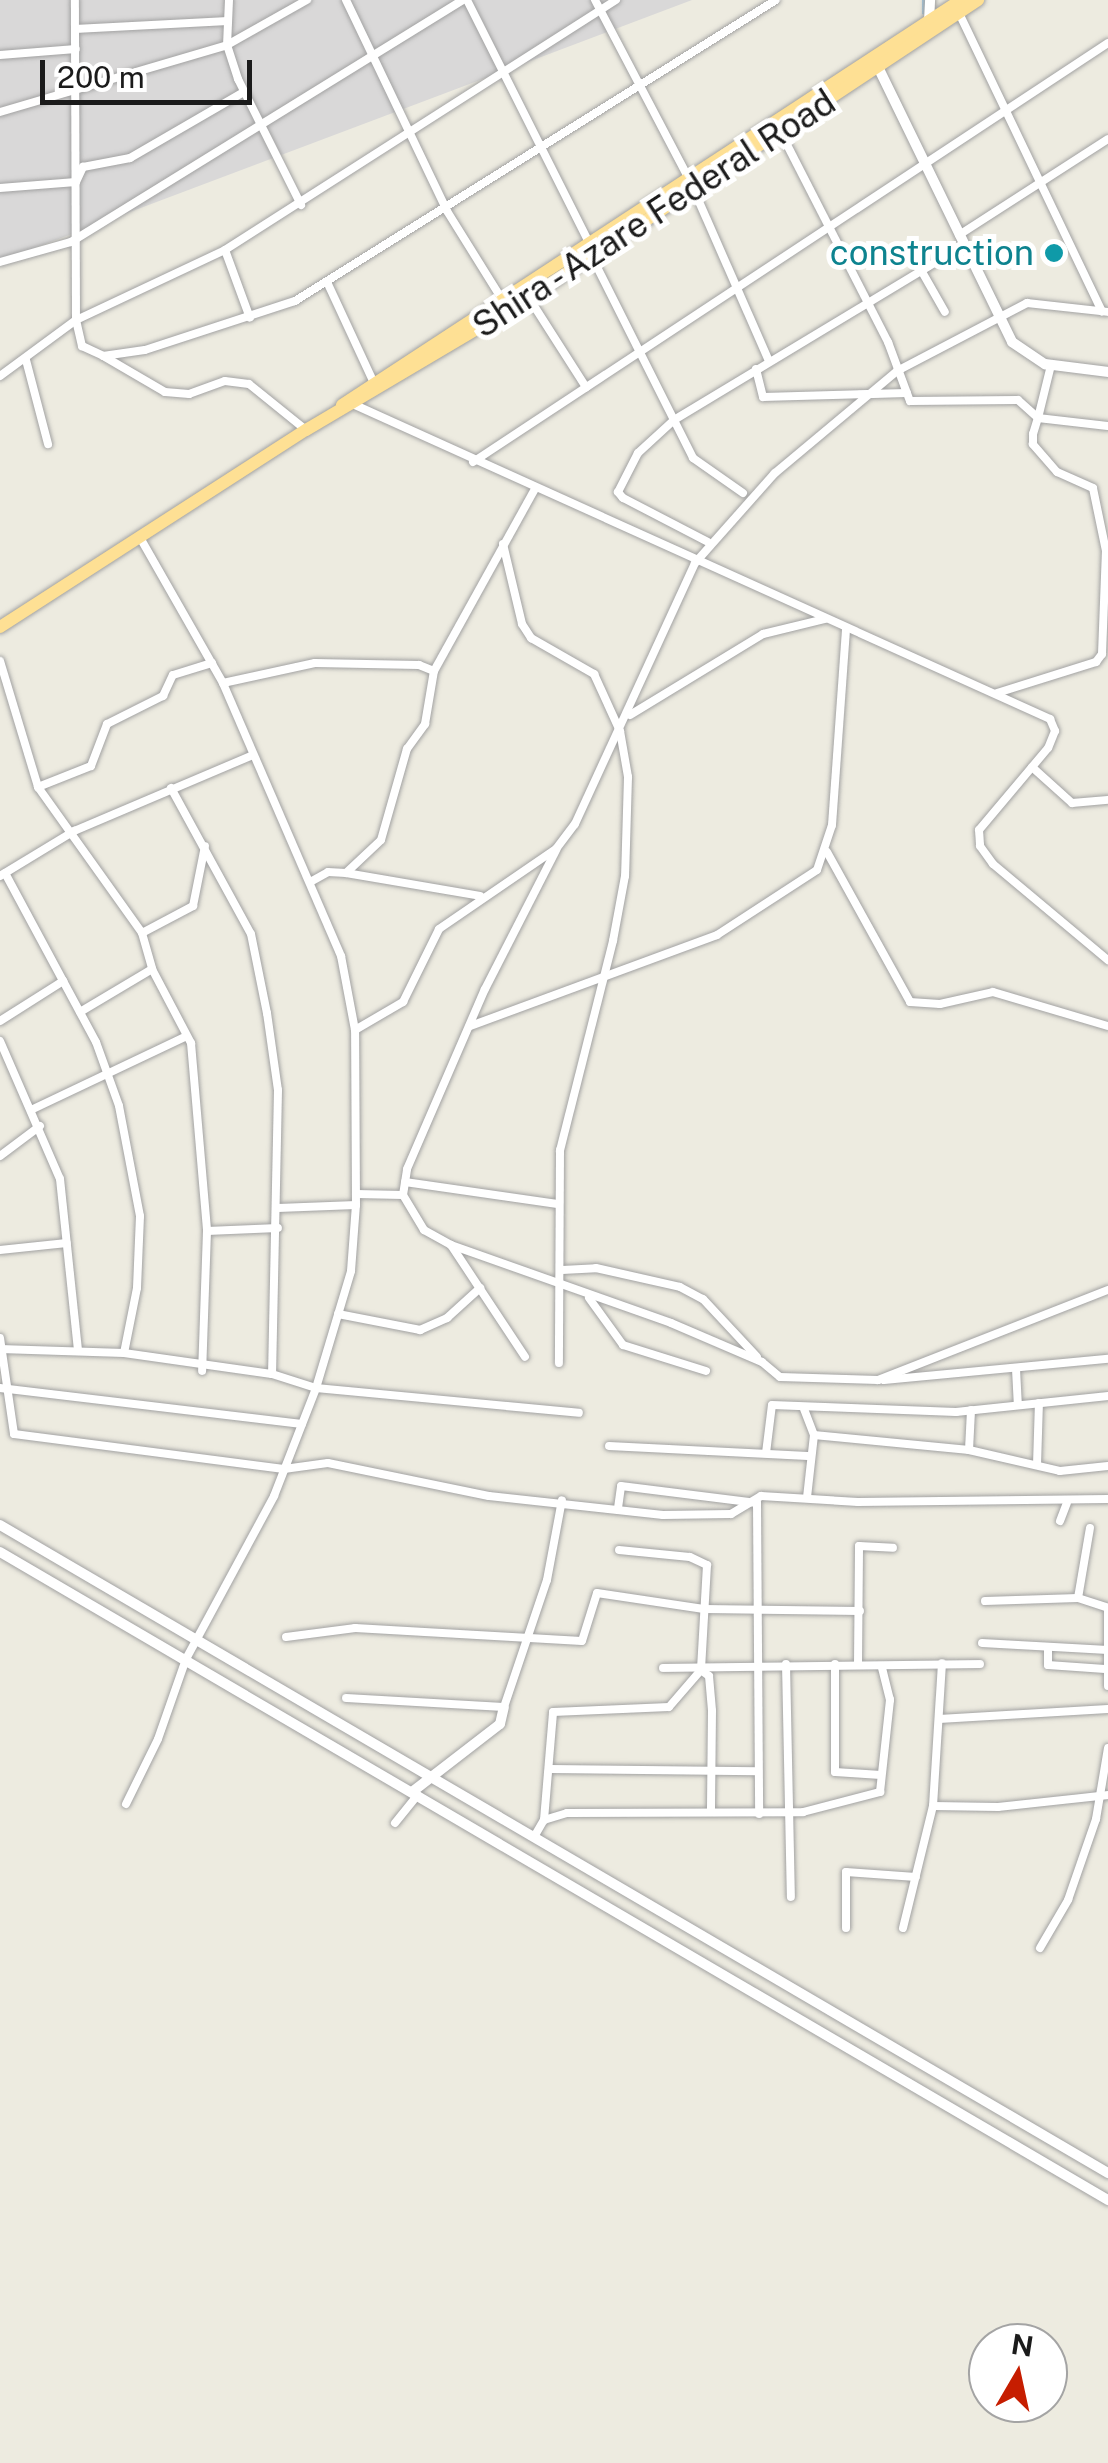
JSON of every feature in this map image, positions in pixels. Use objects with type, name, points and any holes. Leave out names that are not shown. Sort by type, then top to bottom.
[{"type":"main road","points":[[942,0],[960,5]]},
{"type":"main road","name":"Shira - Azare Federal Road","points":[[0,626],[324,419],[373,381],[591,251],[691,186],[929,21],[978,0]]},
{"type":"main road","name":"Shira - Azare Federal Road","points":[[691,186],[878,67],[960,5]]},
{"type":"main road","name":"Shira - Azare Federal Road","points":[[324,419],[355,405],[529,298],[591,251]]},
{"type":"street","points":[[75,0],[76,320],[82,346],[165,392],[189,394],[225,381],[250,384],[306,430]]},
{"type":"street","points":[[229,0],[227,45],[244,92],[301,205]]},
{"type":"street","points":[[0,112],[227,45],[307,0]]},
{"type":"street","points":[[346,0],[445,207],[503,300]]},
{"type":"street","points":[[0,262],[78,236],[465,0],[638,352],[700,468],[743,494]]},
{"type":"street","points":[[595,0],[691,186],[734,289],[770,361]]},
{"type":"street","points":[[0,376],[76,320],[226,250],[301,205],[616,0]]},
{"type":"street","points":[[103,356],[250,318],[328,284],[776,0]]},
{"type":"street","points":[[929,21],[930,0]]},
{"type":"street","points":[[960,5],[1006,113],[1105,312]]},
{"type":"street","points":[[75,29],[228,21]]},
{"type":"street","points":[[473,462],[1108,43]]},
{"type":"street","points":[[0,55],[76,49]]},
{"type":"street","points":[[878,67],[1000,320],[1021,351],[1051,365],[1108,372]]},
{"type":"street","points":[[76,182],[83,167],[130,158],[244,92]]},
{"type":"street","points":[[781,132],[831,224],[910,401],[1018,400],[1038,418],[1108,426]]},
{"type":"street","points":[[708,542],[618,492],[638,453],[674,420],[921,270],[1040,182],[1108,139]]},
{"type":"street","points":[[0,188],[76,182]]},
{"type":"street","points":[[226,250],[250,318]]},
{"type":"street","points":[[921,270],[945,312]]},
{"type":"street","points":[[328,284],[373,381]]},
{"type":"street","points":[[529,298],[586,387]]},
{"type":"street","points":[[762,1362],[451,1246],[424,1230],[403,1195],[405,1182],[470,1026],[556,850],[630,715],[695,563],[708,542],[863,395],[897,372],[1037,301],[1105,312]]},
{"type":"street","points":[[26,360],[41,399],[48,444]]},
{"type":"street","points":[[994,694],[1096,662],[1102,654],[1103,536],[1093,488],[1058,472],[1034,444],[1051,365]]},
{"type":"street","points":[[756,370],[763,397],[907,393]]},
{"type":"street","points":[[355,405],[695,563],[1050,719],[1055,730],[1048,748],[979,830],[980,846],[993,864],[1108,960]]},
{"type":"street","points":[[346,872],[381,840],[408,749],[425,724],[434,671],[535,489]]},
{"type":"street","points":[[1103,536],[1108,520]]},
{"type":"street","points":[[126,1804],[186,1659],[284,1470],[316,1388],[351,1270],[356,1205],[354,1030],[341,956],[222,683],[139,536]]},
{"type":"street","points":[[503,544],[522,624],[531,638],[594,674],[620,731],[629,823],[605,973],[560,1150],[557,1204],[562,1270],[556,1286],[560,1363]]},
{"type":"street","points":[[630,715],[763,634],[826,619]]},
{"type":"street","points":[[470,1026],[737,925],[803,884],[827,852],[846,628]]},
{"type":"street","points":[[0,661],[38,786],[142,933],[152,969],[187,1036],[207,1232],[202,1368]]},
{"type":"street","points":[[38,786],[92,766],[108,724],[163,696],[173,675],[212,663]]},
{"type":"street","points":[[222,683],[315,663],[419,664],[434,671]]},
{"type":"street","points":[[124,1353],[137,1288],[140,1216],[109,1075],[80,1012],[2,874],[74,832],[253,755]]},
{"type":"street","points":[[1032,767],[1072,803],[1108,800]]},
{"type":"street","points":[[170,788],[182,818],[204,842],[256,954],[278,1090],[272,1374]]},
{"type":"street","points":[[142,933],[193,906],[204,842]]},
{"type":"street","points":[[354,1030],[403,1002],[439,930],[480,896],[556,850]]},
{"type":"street","points":[[827,852],[910,1002],[940,1004],[993,992],[1108,1026]]},
{"type":"street","points":[[312,882],[328,872],[346,872],[480,896]]},
{"type":"street","points":[[80,1012],[152,969]]},
{"type":"street","points":[[0,1020],[64,982]]},
{"type":"street","points":[[33,1109],[187,1036]]},
{"type":"street","points":[[0,1040],[33,1109],[60,1180],[78,1348]]},
{"type":"street","points":[[0,1156],[40,1126]]},
{"type":"street","points":[[405,1182],[557,1204]]},
{"type":"street","points":[[356,1194],[403,1195]]},
{"type":"street","points":[[278,1208],[356,1205]]},
{"type":"street","points":[[207,1232],[278,1228]]},
{"type":"street","points":[[0,1250],[67,1242]]},
{"type":"street","points":[[451,1246],[525,1357]]},
{"type":"street","points":[[562,1270],[596,1268],[680,1287],[704,1298],[780,1377],[878,1380],[1108,1358]]},
{"type":"street","points":[[338,1314],[420,1330],[447,1318],[480,1288]]},
{"type":"street","points":[[878,1380],[1108,1290]]},
{"type":"street","points":[[588,1297],[623,1345],[706,1371]]},
{"type":"street","points":[[0,1338],[3,1388],[14,1434],[284,1470],[328,1463],[489,1496],[618,1508],[731,1514],[757,1502],[761,1496],[1066,1503],[1108,1499]]},
{"type":"street","points":[[1,1349],[78,1348],[124,1353],[202,1368],[272,1374],[316,1388],[579,1413]]},
{"type":"street","points":[[1016,1369],[1018,1405]]},
{"type":"street","points":[[3,1388],[302,1424]]},
{"type":"street","points":[[766,1453],[772,1405],[804,1409],[970,1410],[1108,1396]]},
{"type":"street","points":[[1037,1465],[1039,1403]]},
{"type":"street","points":[[804,1409],[814,1434],[808,1456],[807,1497]]},
{"type":"street","points":[[968,1450],[970,1410]]},
{"type":"street","points":[[814,1434],[968,1450],[1060,1471],[1108,1466]]},
{"type":"street","points":[[609,1446],[808,1456]]},
{"type":"street","points":[[618,1508],[620,1486],[757,1502]]},
{"type":"street","points":[[395,1824],[432,1777],[467,1744],[500,1724],[530,1634],[562,1500]]},
{"type":"street","points":[[757,1502],[759,1814]]},
{"type":"street","points":[[1060,1521],[1066,1503]]},
{"type":"street","points":[[0,1525],[198,1637],[1108,2173]]},
{"type":"street","points":[[1078,1598],[1090,1528]]},
{"type":"street","points":[[858,1664],[859,1546],[892,1548]]},
{"type":"street","points":[[534,1837],[544,1820],[552,1712],[668,1707],[701,1670],[704,1561],[619,1550]]},
{"type":"street","points":[[0,1552],[1108,2200]]},
{"type":"street","points":[[286,1637],[355,1628],[530,1634],[582,1641],[588,1606],[597,1593],[704,1608],[860,1611]]},
{"type":"street","points":[[985,1601],[1078,1598],[1108,1608],[1108,1686]]},
{"type":"street","points":[[982,1644],[1108,1650]]},
{"type":"street","points":[[1048,1648],[1048,1665],[1105,1669]]},
{"type":"street","points":[[902,1928],[933,1806],[942,1662]]},
{"type":"street","points":[[786,1664],[785,1812],[791,1897]]},
{"type":"street","points":[[834,1664],[835,1772],[881,1775]]},
{"type":"street","points":[[663,1668],[980,1664]]},
{"type":"street","points":[[544,1820],[567,1813],[785,1812],[862,1800],[880,1792],[890,1700],[882,1668]]},
{"type":"street","points":[[701,1670],[709,1676],[711,1812]]},
{"type":"street","points":[[346,1698],[504,1707]]},
{"type":"street","points":[[939,1719],[1108,1709]]},
{"type":"street","points":[[1040,1948],[1068,1900],[1096,1819],[1096,1794],[1108,1748]]},
{"type":"street","points":[[550,1769],[758,1771]]},
{"type":"street","points":[[933,1806],[998,1807],[1108,1794]]},
{"type":"street","points":[[1096,1819],[1108,1828]]},
{"type":"street","points":[[556,1876],[569,1857]]},
{"type":"street","points":[[846,1928],[846,1872],[916,1877]]},
{"type":"shaded area","points":[[0,0],[692,0],[0,261]]},
{"type":"waterway","points":[[923,0],[923,13]]},
{"type":"place","name":"construction","points":[[1054,253]]}]
